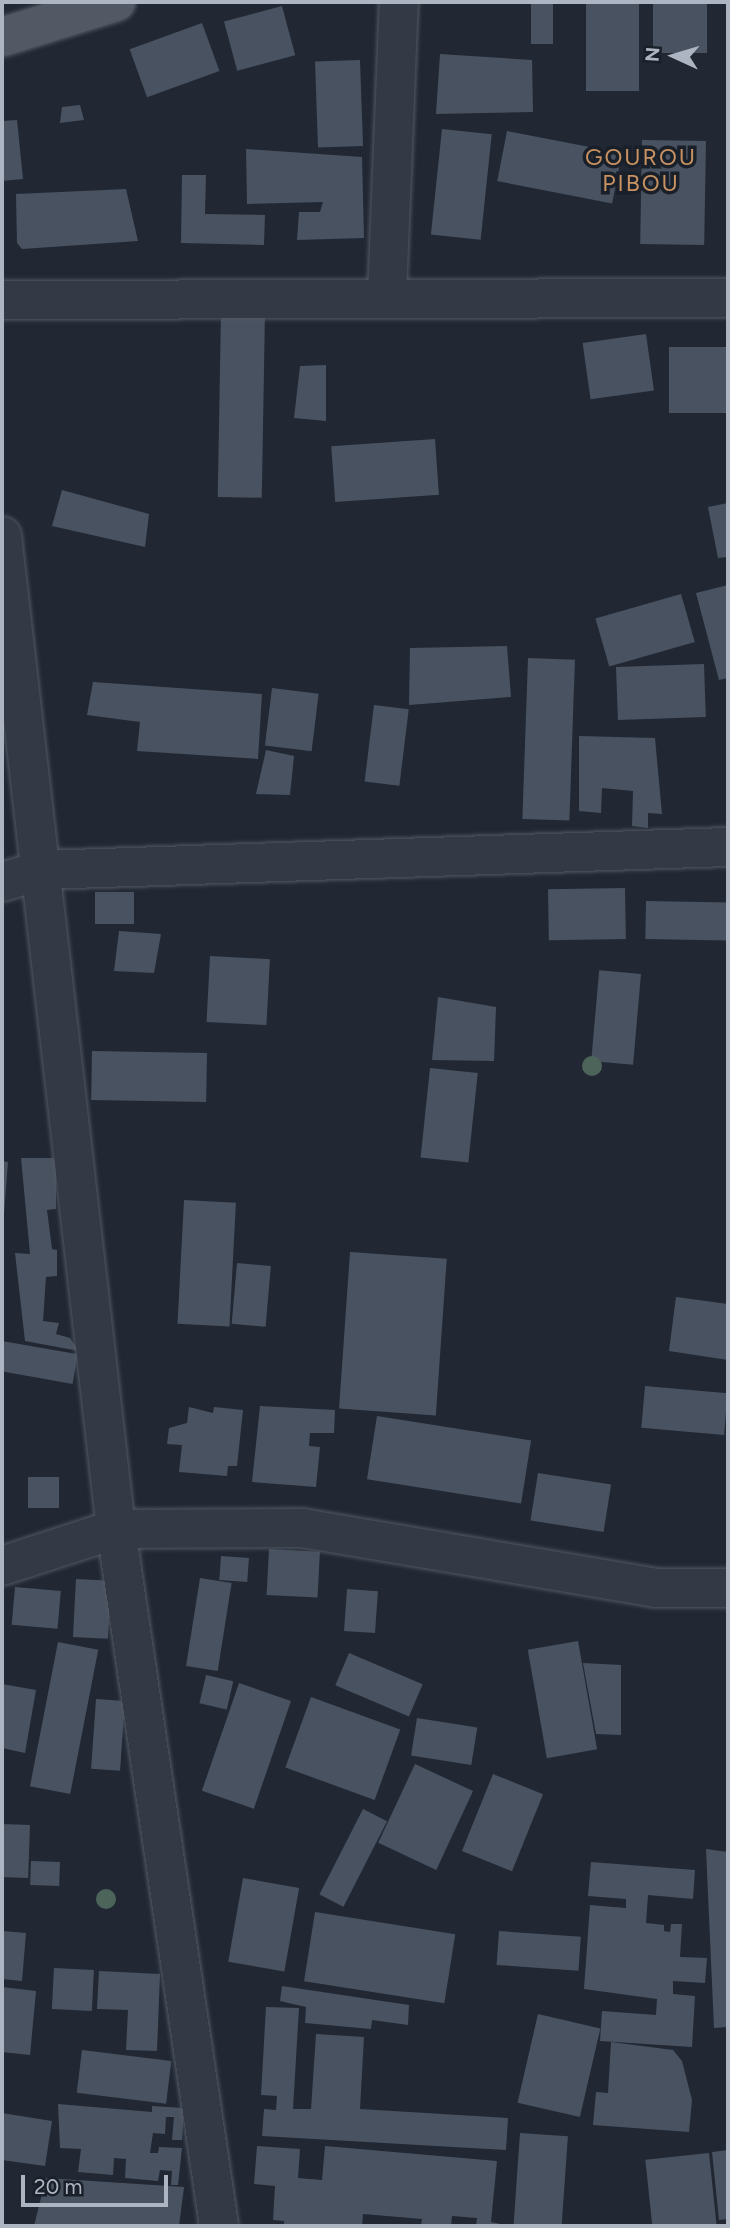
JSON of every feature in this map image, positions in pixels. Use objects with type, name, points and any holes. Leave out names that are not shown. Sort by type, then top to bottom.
[{"type":"main road","points":[[2,37],[116,2]]},
{"type":"street","points":[[387,296],[399,2]]},
{"type":"street","points":[[2,300],[387,296],[728,298]]},
{"type":"street","points":[[2,536],[116,1529],[219,2226]]},
{"type":"street","points":[[2,882],[42,870],[728,847]]},
{"type":"street","points":[[2,1566],[116,1529],[302,1528],[655,1588],[728,1588]]},
{"type":"building","points":[[531,2],[553,2],[553,44],[531,44]]},
{"type":"building","points":[[586,2],[639,2],[639,91],[586,91]]},
{"type":"building","points":[[653,2],[707,2],[707,53],[653,53]]},
{"type":"building","points":[[282,6],[295,55],[237,71],[224,22]]},
{"type":"building","points":[[202,23],[219,71],[147,97],[130,49]]},
{"type":"building","points":[[440,54],[532,60],[533,112],[436,114]]},
{"type":"building","points":[[360,60],[363,146],[318,148],[315,62]]},
{"type":"building","points":[[80,105],[84,120],[60,123],[62,107]]},
{"type":"building","points":[[17,120],[23,179],[2,181],[2,121]]},
{"type":"building","points":[[442,129],[492,134],[481,240],[431,234]]},
{"type":"building","points":[[507,131],[622,153],[612,203],[497,181]]},
{"type":"building","points":[[642,140],[706,141],[704,245],[640,244]]},
{"type":"building","points":[[246,149],[362,157],[364,238],[297,240],[299,212],[320,212],[323,202],[247,204]]},
{"type":"building","points":[[182,175],[206,175],[205,214],[265,215],[264,245],[181,243]]},
{"type":"building","points":[[126,189],[138,241],[22,249],[17,243],[16,194]]},
{"type":"building","points":[[221,311],[265,312],[262,498],[218,497]]},
{"type":"building","points":[[646,334],[654,390],[591,399],[583,343]]},
{"type":"building","points":[[669,347],[728,347],[728,413],[669,413]]},
{"type":"building","points":[[326,365],[326,421],[294,418],[300,366]]},
{"type":"building","points":[[435,439],[439,495],[335,502],[331,446]]},
{"type":"building","points":[[62,490],[149,514],[145,547],[52,526]]},
{"type":"building","points":[[728,503],[728,557],[718,558],[708,507]]},
{"type":"building","points":[[728,585],[728,678],[719,680],[696,593]]},
{"type":"building","points":[[681,594],[695,642],[609,667],[595,619]]},
{"type":"building","points":[[507,646],[511,697],[409,705],[410,648]]},
{"type":"building","points":[[528,658],[575,660],[569,821],[522,819]]},
{"type":"building","points":[[704,664],[706,717],[618,720],[616,667]]},
{"type":"building","points":[[93,682],[262,694],[258,759],[137,751],[140,722],[87,715]]},
{"type":"building","points":[[272,688],[319,694],[312,751],[265,746]]},
{"type":"building","points":[[374,705],[409,709],[399,786],[365,781]]},
{"type":"building","points":[[579,736],[655,738],[662,814],[648,813],[648,828],[632,826],[633,791],[602,788],[601,813],[579,811]]},
{"type":"building","points":[[266,750],[294,756],[290,795],[256,794]]},
{"type":"building","points":[[625,888],[626,939],[549,940],[548,889]]},
{"type":"building","points":[[95,892],[134,892],[134,924],[95,924]]},
{"type":"building","points":[[646,901],[728,902],[727,940],[645,939]]},
{"type":"building","points":[[119,931],[161,934],[154,973],[114,971]]},
{"type":"building","points":[[210,956],[270,959],[266,1025],[207,1022]]},
{"type":"building","points":[[599,970],[641,974],[633,1065],[591,1061]]},
{"type":"building","points":[[438,997],[496,1007],[494,1061],[432,1060]]},
{"type":"building","points":[[92,1051],[207,1053],[206,1102],[91,1100]]},
{"type":"building","points":[[430,1068],[478,1073],[468,1163],[421,1158]]},
{"type":"building","points":[[21,1158],[56,1158],[56,1209],[47,1210],[52,1249],[57,1250],[57,1276],[46,1277],[43,1321],[59,1323],[56,1334],[70,1338],[79,1351],[25,1341],[15,1253],[30,1254]]},
{"type":"building","points":[[2,1161],[8,1162],[4,1214],[2,1213]]},
{"type":"building","points":[[184,1200],[236,1203],[229,1327],[178,1324]]},
{"type":"building","points":[[350,1252],[447,1259],[436,1415],[339,1409]]},
{"type":"building","points":[[237,1263],[271,1266],[266,1327],[232,1324]]},
{"type":"building","points":[[676,1297],[728,1304],[728,1360],[669,1351]]},
{"type":"building","points":[[2,1341],[78,1354],[73,1384],[2,1371]]},
{"type":"building","points":[[645,1386],[728,1393],[724,1435],[641,1428]]},
{"type":"building","points":[[260,1406],[335,1410],[334,1433],[310,1433],[309,1446],[320,1447],[316,1487],[252,1482]]},
{"type":"building","points":[[189,1407],[213,1413],[214,1407],[243,1410],[237,1466],[228,1466],[227,1476],[179,1472],[182,1445],[167,1444],[169,1428],[187,1423]]},
{"type":"building","points":[[377,1416],[531,1440],[521,1504],[367,1479]]},
{"type":"building","points":[[538,1473],[611,1485],[604,1532],[530,1520]]},
{"type":"building","points":[[28,1477],[59,1477],[59,1508],[28,1508]]},
{"type":"building","points":[[269,1549],[320,1552],[318,1598],[267,1595]]},
{"type":"building","points":[[221,1556],[249,1558],[247,1582],[219,1580]]},
{"type":"building","points":[[200,1578],[232,1583],[218,1671],[186,1666]]},
{"type":"building","points":[[76,1579],[111,1581],[108,1639],[73,1637]]},
{"type":"building","points":[[15,1587],[61,1591],[58,1629],[12,1625]]},
{"type":"building","points":[[347,1589],[378,1591],[375,1633],[344,1631]]},
{"type":"building","points":[[578,1641],[597,1749],[547,1758],[528,1650]]},
{"type":"building","points":[[58,1642],[98,1650],[70,1794],[30,1786]]},
{"type":"building","points":[[349,1653],[423,1684],[409,1716],[335,1685]]},
{"type":"building","points":[[583,1663],[621,1665],[621,1735],[596,1734]]},
{"type":"building","points":[[206,1675],[233,1681],[227,1710],[199,1703]]},
{"type":"building","points":[[239,1683],[291,1701],[254,1809],[202,1791]]},
{"type":"building","points":[[2,1684],[36,1690],[25,1753],[2,1748]]},
{"type":"building","points":[[311,1697],[400,1729],[375,1800],[285,1767]]},
{"type":"building","points":[[96,1699],[125,1701],[120,1771],[91,1769]]},
{"type":"building","points":[[417,1718],[477,1728],[471,1765],[411,1756]]},
{"type":"building","points":[[415,1764],[473,1791],[436,1870],[378,1843]]},
{"type":"building","points":[[493,1774],[543,1794],[512,1871],[462,1851]]},
{"type":"building","points":[[363,1809],[387,1821],[343,1907],[319,1895]]},
{"type":"building","points":[[2,1824],[30,1825],[28,1878],[2,1877]]},
{"type":"building","points":[[706,1849],[728,1852],[728,2027],[714,2028]]},
{"type":"building","points":[[31,1861],[60,1862],[59,1886],[30,1885]]},
{"type":"building","points":[[591,1862],[695,1870],[693,1899],[648,1895],[646,1923],[664,1925],[664,1931],[670,1932],[671,1924],[682,1924],[680,1957],[707,1958],[705,1983],[673,1981],[673,1994],[695,1996],[692,2047],[600,2041],[602,2011],[656,2015],[657,1999],[584,1989],[590,1905],[626,1908],[626,1899],[588,1896]]},
{"type":"building","points":[[243,1878],[299,1888],[284,1972],[228,1962]]},
{"type":"building","points":[[315,1912],[455,1934],[444,2003],[304,1981]]},
{"type":"building","points":[[2,1931],[26,1933],[22,1981],[2,1979]]},
{"type":"building","points":[[499,1931],[581,1937],[578,1971],[497,1965]]},
{"type":"building","points":[[54,1968],[94,1970],[92,2011],[52,2009]]},
{"type":"building","points":[[99,1971],[160,1974],[157,2051],[126,2050],[128,2010],[97,2009]]},
{"type":"building","points":[[282,1986],[409,2005],[408,2025],[372,2020],[371,2029],[305,2023],[306,2007],[280,2001]]},
{"type":"building","points":[[2,1987],[36,1991],[30,2055],[2,2052]]},
{"type":"building","points":[[266,2007],[299,2008],[293,2109],[311,2109],[316,2034],[364,2037],[360,2109],[508,2118],[506,2150],[262,2136],[264,2109],[276,2110],[277,2096],[261,2095]]},
{"type":"building","points":[[538,2014],[600,2028],[580,2117],[518,2103]]},
{"type":"building","points":[[611,2042],[673,2050],[682,2061],[692,2100],[689,2132],[593,2125],[596,2092],[608,2093]]},
{"type":"building","points":[[82,2050],[171,2061],[166,2104],[77,2093]]},
{"type":"building","points":[[58,2104],[152,2112],[152,2106],[184,2108],[182,2140],[172,2140],[174,2117],[166,2117],[165,2134],[153,2133],[150,2153],[158,2153],[159,2147],[182,2148],[178,2185],[171,2185],[172,2171],[160,2170],[158,2181],[125,2178],[126,2159],[114,2158],[113,2175],[78,2172],[81,2149],[60,2148]]},
{"type":"building","points":[[2,2113],[52,2121],[45,2166],[2,2160]]},
{"type":"building","points":[[520,2133],[568,2136],[562,2226],[514,2226]]},
{"type":"building","points":[[257,2146],[300,2149],[298,2178],[322,2180],[325,2146],[497,2161],[491,2222],[510,2226],[476,2226],[477,2218],[452,2216],[451,2226],[421,2226],[422,2219],[363,2214],[362,2226],[284,2226],[284,2221],[273,2220],[275,2186],[254,2184]]},
{"type":"building","points":[[728,2150],[728,2219],[719,2220],[712,2152]]},
{"type":"building","points":[[709,2153],[717,2225],[652,2226],[645,2160]]},
{"type":"building","points":[[46,2178],[184,2187],[179,2226],[34,2226]]},
{"type":"district","name":"GOUROU PIBOU","points":[[641,170]]}]
